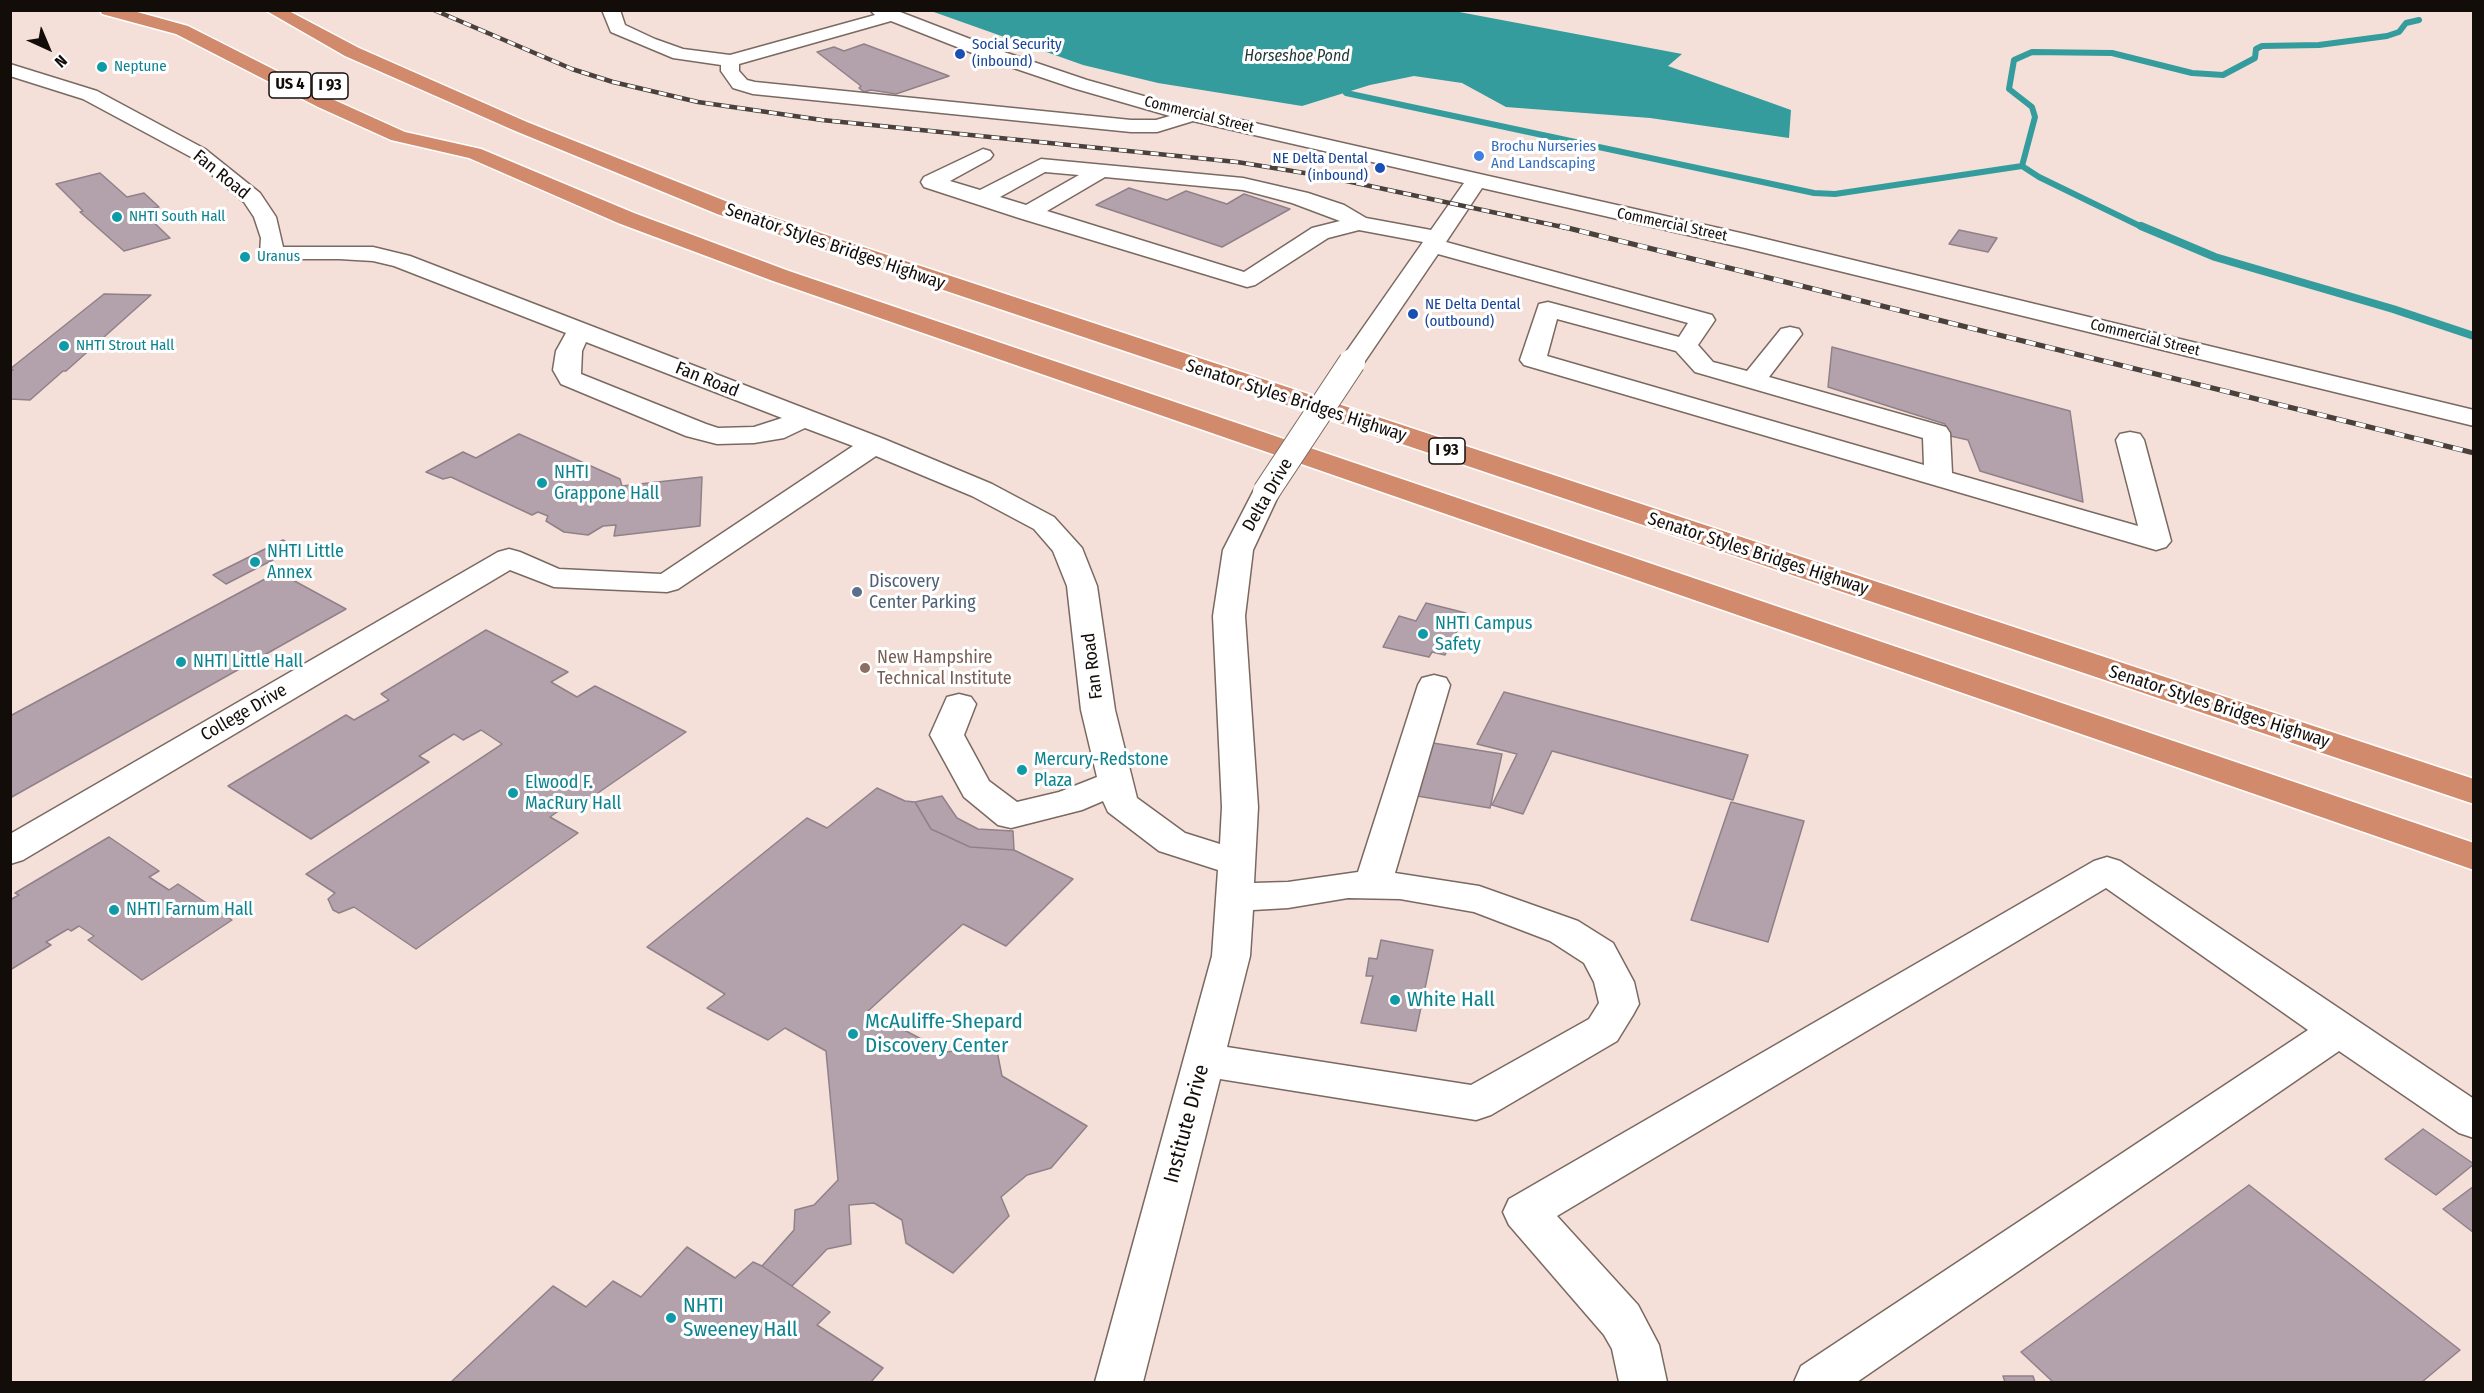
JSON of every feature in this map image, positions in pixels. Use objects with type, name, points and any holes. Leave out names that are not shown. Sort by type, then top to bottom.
[{"type":"highway","name":"US 4","points":[[108,10],[182,30],[325,103],[398,135],[429,145],[474,153]]},
{"type":"highway","name":"Senator Styles Bridges Highway","points":[[273,10],[352,52],[520,126],[813,241],[2474,792]]},
{"type":"highway","points":[[310,10],[403,63],[429,85]]},
{"type":"highway","name":"I 93","points":[[218,27],[371,107],[474,153],[626,218],[781,276],[2474,857]]},
{"type":"street","points":[[611,10],[617,28],[649,43],[732,70],[752,74],[761,68],[761,62],[752,53],[884,13]]},
{"type":"street","name":"Commercial Street","points":[[884,13],[1080,84],[1192,115],[1745,241],[2474,418]]},
{"type":"street","name":"Fan Road","points":[[10,70],[90,95],[198,153],[252,198],[265,217],[272,238],[272,254],[339,252],[373,254],[402,261],[874,445],[1019,508],[1044,523],[1067,548],[1082,586],[1098,710],[1121,804],[1172,842],[1237,880],[1288,895],[1348,885],[1400,886],[1479,899],[1564,931],[1599,953],[1614,982],[1619,1004],[1603,1030],[1476,1103],[1204,1060]]},
{"type":"street","points":[[732,70],[740,84],[770,91],[952,109],[1131,126],[1157,126],[1192,115]]},
{"type":"street","points":[[951,87],[960,94],[959,101],[952,109]]},
{"type":"street","points":[[983,154],[932,182],[1247,280],[1320,233],[1359,223]]},
{"type":"street","points":[[982,198],[1041,165],[1244,184],[1336,210],[1359,223],[1434,242],[1703,320],[1685,346]]},
{"type":"street","points":[[1027,213],[1101,171]]},
{"type":"street","name":"Delta Drive","points":[[1237,880],[1240,807],[1230,616],[1238,550],[1266,492],[1476,181]]},
{"type":"street","points":[[1938,478],[1936,433],[1704,367],[1685,346],[1548,309],[1533,360],[2156,542],[2130,440]]},
{"type":"street","points":[[580,330],[569,351],[566,370],[570,379],[696,430],[717,436],[754,435],[774,432],[804,418]]},
{"type":"street","points":[[1753,381],[1790,334]]},
{"type":"street","points":[[1678,402],[1704,367]]},
{"type":"street","name":"College Drive","points":[[10,851],[509,558],[554,578],[667,583],[874,445]]},
{"type":"street","points":[[1373,885],[1434,685]]},
{"type":"street","points":[[959,704],[947,735],[976,789],[1011,816],[1069,802],[1116,782]]},
{"type":"street","points":[[1643,1383],[1635,1345],[1621,1320],[1525,1212],[2107,870],[2474,1121]]},
{"type":"street","name":"Institute Drive","points":[[1119,1383],[1231,956],[1237,880]]},
{"type":"street","points":[[1818,1383],[2339,1030]]},
{"type":"water","name":"Horseshoe Pond","points":[[931,11],[1454,11],[1682,54],[1668,66],[1791,110],[1789,138],[1650,118],[1506,107],[1462,83],[1414,76],[1370,85],[1302,106],[1158,83],[1083,65]]},
{"type":"building","points":[[864,44],[949,76],[896,94],[871,90],[864,92],[859,88],[861,86],[817,52],[834,47],[844,51]]},
{"type":"building","name":"NHTI South Hall","points":[[100,173],[127,197],[144,193],[159,207],[142,211],[170,238],[124,251],[80,212],[83,211],[56,184]]},
{"type":"building","points":[[1129,188],[1167,200],[1186,191],[1227,204],[1244,194],[1290,209],[1222,247],[1096,205]]},
{"type":"building","points":[[1959,230],[1997,238],[1988,252],[1949,244]]},
{"type":"building","name":"NHTI Strout Hall","points":[[104,294],[151,295],[30,400],[10,399],[10,372],[13,370],[10,369]]},
{"type":"building","points":[[1832,347],[2070,411],[2083,502],[1980,471],[1968,440],[1946,435],[1945,424],[1828,387]]},
{"type":"building","name":"NHTI Grappone Hall","points":[[519,434],[620,479],[622,486],[702,477],[700,526],[614,536],[616,525],[603,526],[588,535],[564,532],[546,521],[548,516],[538,512],[532,515],[451,477],[443,479],[426,472],[463,452],[476,458]]},
{"type":"building","name":"NHTI Little Annex","points":[[283,540],[296,548],[226,584],[213,575]]},
{"type":"building","name":"NHTI Little Hall","points":[[278,572],[346,609],[10,798],[10,716]]},
{"type":"building","name":"NHTI Campus Safety","points":[[1426,603],[1466,613],[1445,655],[1432,652],[1429,657],[1383,647],[1399,616],[1416,621]]},
{"type":"building","name":"Elwood F. MacRury Hall","points":[[486,630],[568,672],[551,682],[577,697],[595,686],[686,732],[582,804],[574,800],[550,817],[578,833],[416,949],[354,907],[339,913],[333,910],[328,899],[335,893],[306,874],[502,744],[481,730],[463,740],[454,734],[419,756],[429,762],[311,839],[228,786],[346,715],[354,720],[389,700],[381,694]]},
{"type":"building","points":[[1504,692],[1748,755],[1733,800],[1552,751],[1523,814],[1492,805],[1517,754],[1477,744]]},
{"type":"building","points":[[1433,743],[1502,754],[1490,808],[1417,796]]},
{"type":"building","name":"McAuliffe-Shepard Discovery Center","points":[[877,788],[905,801],[915,802],[931,829],[970,847],[1014,850],[1073,879],[1006,946],[963,924],[868,1011],[946,1052],[996,1046],[1002,1076],[1087,1126],[1051,1168],[1027,1175],[1001,1197],[1009,1216],[953,1273],[906,1243],[902,1220],[874,1203],[849,1205],[851,1244],[827,1249],[792,1286],[762,1266],[794,1230],[795,1210],[814,1205],[838,1180],[826,1051],[785,1028],[768,1040],[707,1008],[725,994],[647,947],[807,818],[827,828]]},
{"type":"building","points":[[942,796],[957,818],[978,829],[1013,831],[1014,850],[970,847],[931,829],[915,802]]},
{"type":"building","points":[[1731,802],[1804,821],[1768,942],[1691,920]]},
{"type":"building","name":"NHTI Farnum Hall","points":[[109,837],[159,871],[149,877],[169,890],[178,884],[232,920],[142,980],[88,940],[94,936],[79,926],[71,931],[68,929],[46,942],[51,945],[10,970],[10,900],[19,895],[15,893]]},
{"type":"building","name":"White Hall","points":[[1381,940],[1433,950],[1416,1031],[1361,1023],[1373,976],[1366,976],[1369,958],[1377,959]]},
{"type":"building","points":[[2423,1129],[2474,1164],[2436,1195],[2385,1159]]},
{"type":"building","points":[[2249,1185],[2460,1350],[2422,1382],[2053,1382],[2021,1352]]},
{"type":"building","points":[[2474,1186],[2474,1233],[2443,1209]]},
{"type":"building","name":"NHTI Sweeney Hall","points":[[687,1247],[735,1278],[753,1262],[762,1266],[830,1312],[817,1325],[883,1368],[871,1382],[451,1382],[553,1286],[586,1307],[613,1281],[641,1297]]},
{"type":"building","points":[[2003,1376],[2033,1376],[2035,1382],[2005,1382]]},
{"type":"waterway","points":[[2022,166],[2035,117],[2032,107],[2009,89],[2014,60],[2032,52],[2112,53],[2192,73],[2223,75],[2255,58],[2256,49],[2262,46],[2319,45],[2387,36],[2399,32],[2406,23],[2419,20]]},
{"type":"waterway","points":[[1346,93],[1814,193],[1835,194],[2022,166]]},
{"type":"waterway","points":[[2022,166],[2039,177],[2144,228]]},
{"type":"waterway","points":[[2141,226],[2215,257],[2393,309],[2474,336]]},
{"type":"railway","points":[[434,10],[572,69],[613,82],[698,102],[822,120],[1237,162],[1323,176],[1567,228]]},
{"type":"railway","points":[[1560,226],[2474,453]]},
{"type":"place","name":"Social Security (inbound)","points":[[960,54]]},
{"type":"place","name":"Neptune","points":[[102,67]]},
{"type":"place","name":"Brochu Nurseries And Landscaping","points":[[1479,156]]},
{"type":"place","name":"NE Delta Dental (inbound)","points":[[1380,168]]},
{"type":"place","name":"NHTI South Hall","points":[[117,217]]},
{"type":"place","name":"Uranus","points":[[245,257]]},
{"type":"place","name":"NE Delta Dental (outbound)","points":[[1413,314]]},
{"type":"place","name":"NHTI Strout Hall","points":[[64,346]]},
{"type":"place","name":"NHTI Grappone Hall","points":[[542,483]]},
{"type":"place","name":"NHTI Little Annex","points":[[255,562]]},
{"type":"place","name":"Discovery Center Parking","points":[[857,592]]},
{"type":"place","name":"NHTI Campus Safety","points":[[1423,634]]},
{"type":"place","name":"NHTI Little Hall","points":[[181,662]]},
{"type":"place","name":"New Hampshire Technical Institute","points":[[865,668]]},
{"type":"place","name":"Mercury-Redstone Plaza","points":[[1022,770]]},
{"type":"place","name":"Elwood F. MacRury Hall","points":[[513,793]]},
{"type":"place","name":"NHTI Farnum Hall","points":[[114,910]]},
{"type":"place","name":"White Hall","points":[[1395,1000]]},
{"type":"place","name":"McAuliffe-Shepard Discovery Center","points":[[853,1034]]},
{"type":"place","name":"NHTI Sweeney Hall","points":[[671,1318]]}]
